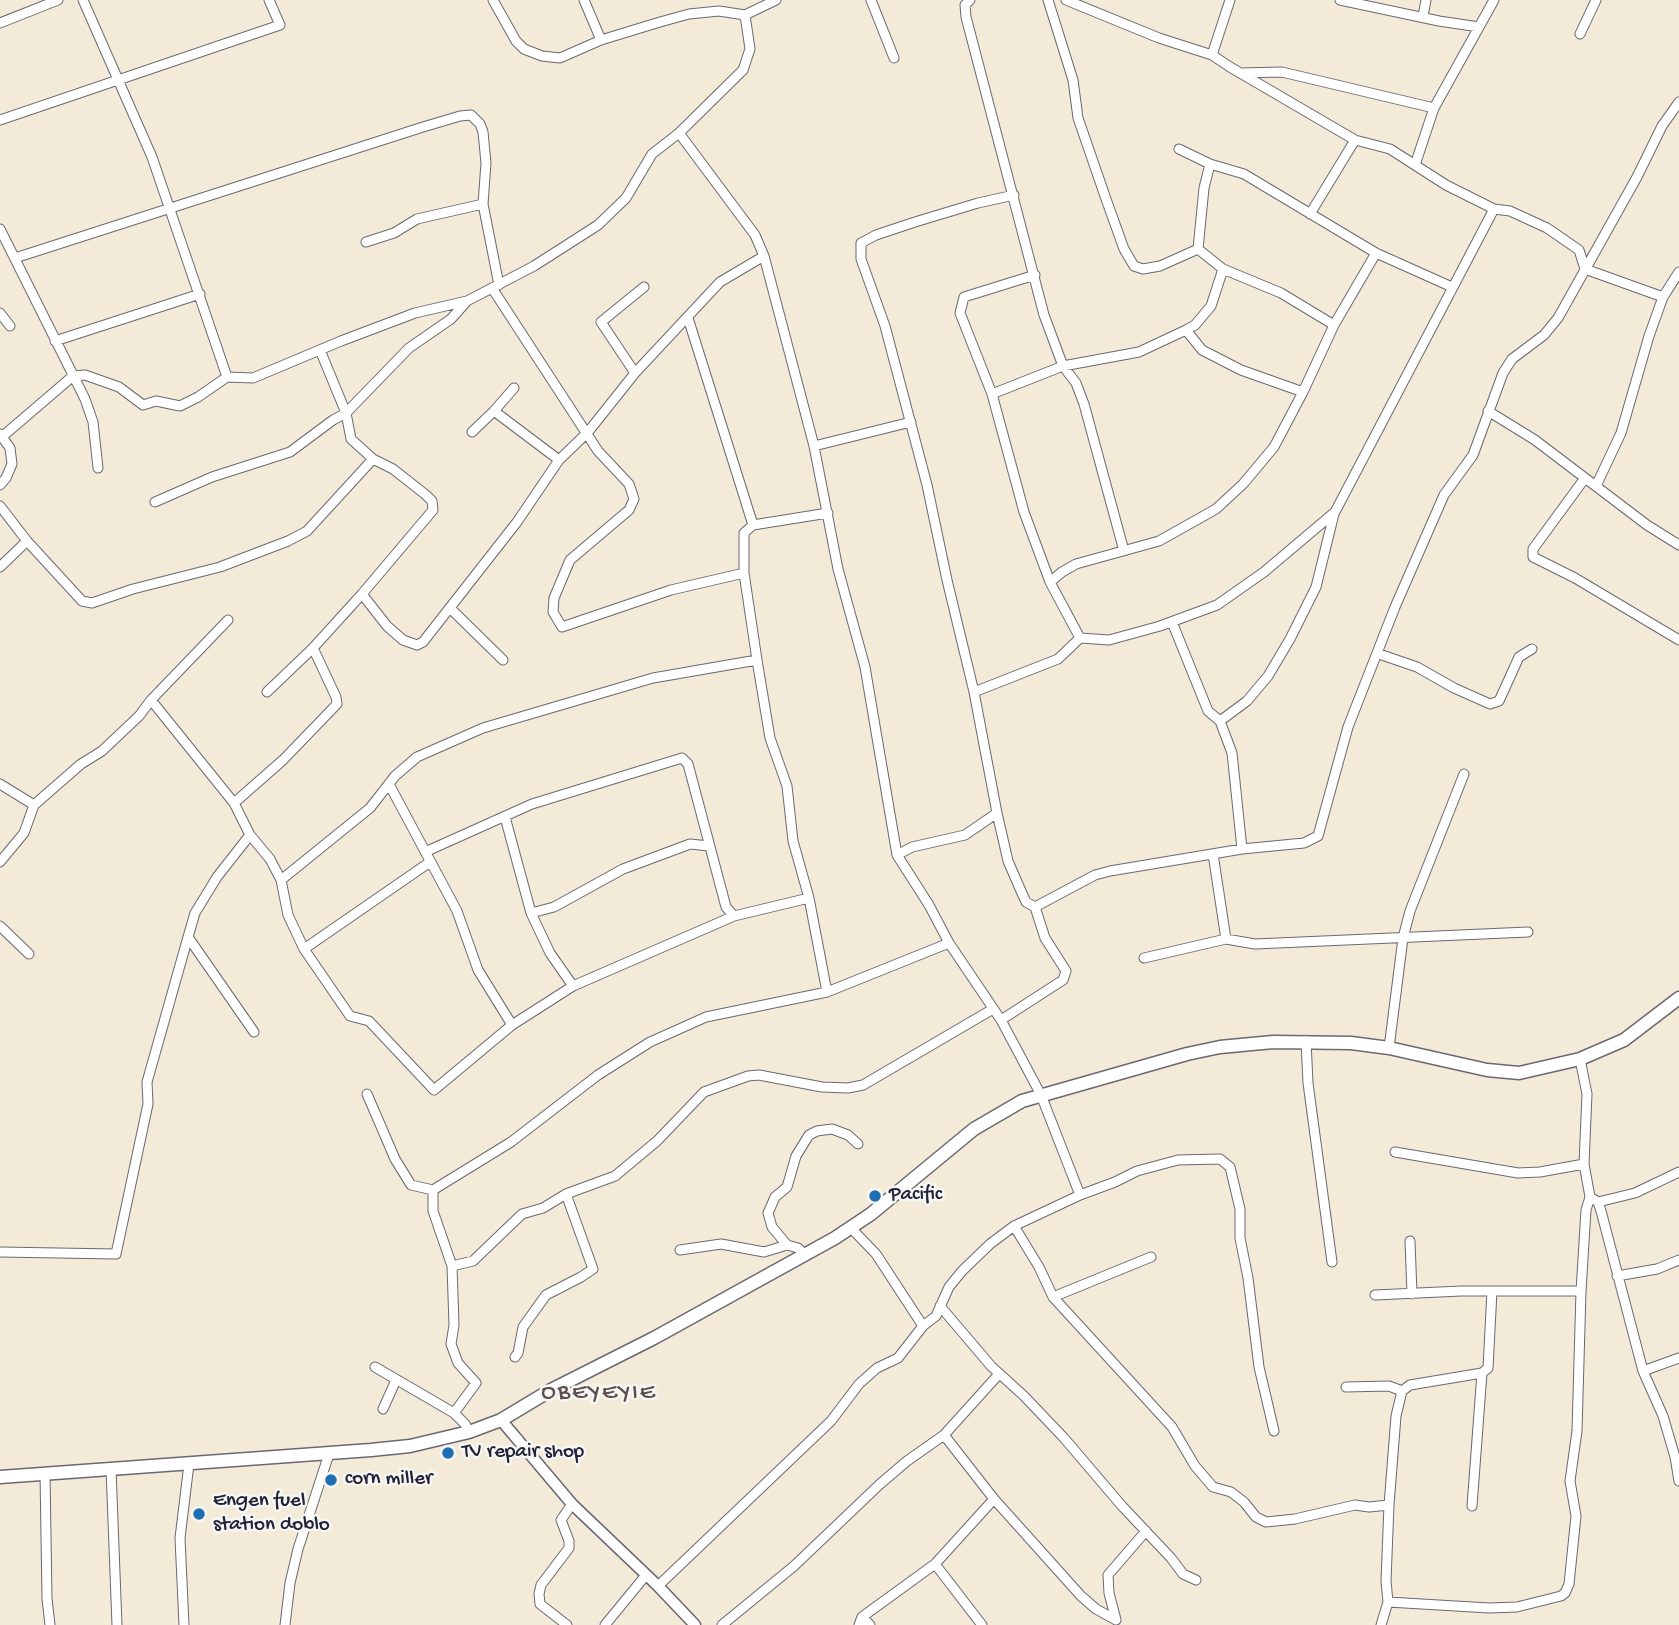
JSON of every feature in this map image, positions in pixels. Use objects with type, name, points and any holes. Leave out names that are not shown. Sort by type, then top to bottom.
[{"type":"main road","points":[[0,1477],[329,1454],[410,1446],[469,1432],[501,1420],[551,1390],[654,1338],[851,1228],[974,1129],[1003,1111],[1041,1095],[1220,1047],[1306,1041],[1389,1048],[1469,1067],[1519,1073],[1580,1059],[1624,1040],[1679,998]]},
{"type":"street","points":[[0,23],[58,0]]},
{"type":"street","points":[[83,0],[152,157],[227,377]]},
{"type":"street","points":[[0,120],[280,26],[269,0]]},
{"type":"street","points":[[493,0],[516,41],[524,49],[542,56],[560,58],[601,40],[689,14],[719,10],[745,15],[776,0]]},
{"type":"street","points":[[584,0],[601,40]]},
{"type":"street","points":[[871,0],[894,58]]},
{"type":"street","points":[[970,0],[965,5],[966,17],[1044,315],[1063,366],[1076,383],[1084,404],[1124,551]]},
{"type":"street","points":[[1048,0],[1073,80],[1078,118],[1115,224],[1134,266],[1143,269],[1160,266],[1198,249]]},
{"type":"street","points":[[1066,0],[1159,38],[1212,55],[1355,140],[1390,149],[1446,185],[1494,209],[1510,211],[1547,228],[1579,250],[1585,269]]},
{"type":"street","points":[[1212,55],[1230,0]]},
{"type":"street","points":[[1340,0],[1479,27]]},
{"type":"street","points":[[1423,16],[1426,0]]},
{"type":"street","points":[[1415,165],[1434,108],[1494,0]]},
{"type":"street","points":[[1580,34],[1596,0]]},
{"type":"street","points":[[0,485],[12,464],[10,448],[1,435],[73,376],[85,375],[119,387],[144,405],[156,401],[180,406],[227,377],[253,378],[415,313],[467,301],[563,249],[598,225],[626,198],[652,154],[679,133],[743,69],[750,49],[745,15]]},
{"type":"street","points":[[1240,73],[1282,72],[1434,108]]},
{"type":"street","points":[[1035,907],[1095,875],[1242,849],[1304,843],[1318,836],[1348,727],[1417,553],[1444,495],[1473,455],[1503,373],[1512,359],[1544,335],[1558,318],[1637,177],[1662,126],[1679,102]]},
{"type":"street","points":[[16,258],[172,210],[266,176],[460,116],[471,115],[481,124],[483,132],[486,163],[483,204],[495,286],[547,376],[588,432],[598,451],[629,484],[634,499],[629,510],[570,560],[554,598],[553,612],[562,627],[671,590],[744,573]]},
{"type":"street","points":[[679,133],[755,235],[764,256],[814,446],[838,569],[864,667],[897,855],[929,905],[949,943],[1001,1020],[1041,1095],[1080,1195]]},
{"type":"street","points":[[1310,214],[1355,140]]},
{"type":"street","points":[[1179,149],[1210,164],[1244,174],[1376,253],[1452,287]]},
{"type":"street","points":[[1198,249],[1204,188],[1210,164]]},
{"type":"street","points":[[1001,1020],[1063,980],[1066,971],[1045,938],[1035,907],[1026,902],[1008,861],[974,692],[911,422],[885,326],[861,259],[861,243],[915,222],[1014,195]]},
{"type":"street","points":[[366,242],[394,233],[417,219],[483,204]]},
{"type":"street","points":[[1220,721],[1247,701],[1268,676],[1290,639],[1316,587],[1335,512],[1494,209]]},
{"type":"street","points":[[0,229],[85,399],[93,422],[98,468]]},
{"type":"street","points":[[1198,249],[1223,269],[1281,293],[1334,325]]},
{"type":"street","points":[[1050,582],[1076,564],[1159,541],[1216,509],[1243,484],[1274,447],[1334,325],[1376,253]]},
{"type":"street","points":[[362,594],[387,626],[403,640],[417,645],[423,642],[517,522],[559,460],[588,432],[635,373],[720,282],[764,256]]},
{"type":"street","points":[[992,394],[1063,366],[1139,352],[1186,330],[1195,325],[1211,306],[1223,269]]},
{"type":"street","points":[[1585,269],[1663,297]]},
{"type":"street","points":[[1596,486],[1621,433],[1663,297],[1679,272]]},
{"type":"street","points":[[1035,275],[964,297],[960,313],[992,394],[1024,512],[1050,582],[1080,638]]},
{"type":"street","points":[[635,373],[601,322],[644,287]]},
{"type":"street","points":[[55,341],[200,294]]},
{"type":"street","points":[[155,502],[212,477],[290,452],[333,419],[346,413],[409,348],[452,319],[467,301]]},
{"type":"street","points":[[0,313],[10,326]]},
{"type":"street","points":[[688,318],[753,525]]},
{"type":"street","points":[[1186,330],[1202,350],[1241,370],[1303,392]]},
{"type":"street","points":[[267,692],[313,648],[433,510],[432,501],[426,495],[351,439],[346,413],[320,350]]},
{"type":"street","points":[[472,432],[514,388]]},
{"type":"street","points":[[494,411],[559,460]]},
{"type":"street","points":[[1488,411],[1535,440],[1679,545]]},
{"type":"street","points":[[814,446],[911,422]]},
{"type":"street","points":[[0,506],[27,541],[82,601],[92,603],[133,589],[220,567],[288,541],[307,531],[373,458]]},
{"type":"street","points":[[1584,478],[1533,549],[1533,557],[1585,584],[1679,640]]},
{"type":"street","points":[[974,692],[1058,659],[1080,638],[1109,640],[1217,605],[1264,572],[1335,512]]},
{"type":"street","points":[[827,992],[809,898],[793,841],[787,786],[770,738],[744,573],[744,533],[753,525],[828,513]]},
{"type":"street","points":[[0,566],[27,541]]},
{"type":"street","points":[[451,609],[503,660]]},
{"type":"street","points":[[0,862],[24,833],[34,805],[81,764],[102,751],[139,716],[228,620]]},
{"type":"street","points":[[1171,622],[1208,711],[1220,721],[1232,752],[1242,849]]},
{"type":"street","points":[[234,803],[283,760],[337,704],[313,648]]},
{"type":"street","points":[[1379,654],[1417,667],[1490,704],[1499,701],[1519,657],[1532,649]]},
{"type":"street","points":[[281,880],[370,808],[396,776],[416,757],[483,728],[653,678],[757,660]]},
{"type":"street","points":[[151,700],[234,803],[250,835],[270,859],[281,880],[288,915],[304,949],[350,1016],[369,1021],[434,1090],[512,1025],[573,986],[734,916],[809,898]]},
{"type":"street","points":[[425,852],[532,804],[682,758],[688,764],[726,907],[734,916]]},
{"type":"street","points":[[1389,1048],[1403,938],[1414,899],[1464,774]]},
{"type":"street","points":[[0,784],[34,805]]},
{"type":"street","points":[[390,786],[457,911],[478,970],[512,1025]]},
{"type":"street","points":[[897,855],[912,847],[965,835],[997,813]]},
{"type":"street","points":[[505,817],[531,913],[550,953],[573,986]]},
{"type":"street","points":[[0,1252],[116,1254],[148,1104],[147,1082],[195,913],[217,877],[250,835]]},
{"type":"street","points":[[531,913],[554,907],[623,869],[690,845],[709,846]]},
{"type":"street","points":[[1213,854],[1226,939]]},
{"type":"street","points":[[304,949],[430,862]]},
{"type":"street","points":[[0,926],[29,954]]},
{"type":"street","points":[[1144,958],[1226,939],[1255,944],[1528,932]]},
{"type":"street","points":[[188,937],[254,1032]]},
{"type":"street","points":[[367,1094],[395,1159],[411,1185],[433,1190],[511,1142],[597,1075],[650,1042],[706,1017],[827,992],[949,943]]},
{"type":"street","points":[[452,1266],[473,1261],[522,1214],[543,1208],[566,1194],[615,1175],[657,1140],[704,1091],[759,1075],[822,1087],[848,1088],[863,1085],[993,1009]]},
{"type":"street","points":[[1306,1041],[1308,1083],[1332,1262]]},
{"type":"street","points":[[1580,1059],[1587,1094],[1584,1164],[1643,1371],[1677,1456],[1679,1481]]},
{"type":"street","points":[[805,1255],[797,1248],[787,1245],[772,1227],[768,1213],[775,1197],[787,1187],[796,1156],[809,1135],[832,1129],[848,1135],[858,1144]]},
{"type":"street","points":[[1395,1152],[1518,1173],[1584,1164]]},
{"type":"street","points":[[658,1586],[831,1421],[859,1384],[877,1368],[898,1357],[923,1326],[936,1316],[949,1287],[962,1271],[990,1244],[1014,1226],[1080,1195],[1137,1171],[1178,1160],[1220,1159],[1230,1167],[1240,1209],[1240,1238],[1259,1367],[1274,1431]]},
{"type":"street","points":[[1388,1602],[1517,1607],[1566,1593],[1575,1543],[1576,1516],[1570,1481],[1577,1431],[1586,1210],[1594,1200],[1635,1193],[1679,1172]]},
{"type":"street","points":[[433,1190],[433,1211],[452,1266],[454,1325],[451,1344],[458,1363],[476,1384],[454,1413]]},
{"type":"street","points":[[515,1357],[519,1353],[523,1327],[546,1295],[593,1269],[566,1194]]},
{"type":"street","points":[[1014,1226],[1039,1267],[1053,1297],[1172,1427],[1195,1466],[1213,1487],[1231,1492],[1244,1502],[1256,1517],[1266,1522],[1355,1505],[1389,1505]]},
{"type":"street","points":[[851,1228],[876,1254],[923,1326]]},
{"type":"street","points":[[1410,1241],[1412,1294]]},
{"type":"street","points":[[680,1250],[720,1244],[765,1252],[787,1245]]},
{"type":"street","points":[[1053,1297],[1151,1257]]},
{"type":"street","points":[[1617,1276],[1657,1269],[1679,1260]]},
{"type":"street","points":[[1381,1625],[1388,1602],[1386,1581],[1389,1505],[1396,1416],[1402,1391],[1410,1385],[1482,1373],[1488,1368],[1492,1291]]},
{"type":"street","points":[[1375,1295],[1581,1291]]},
{"type":"street","points":[[940,1306],[999,1374],[1064,1438],[1183,1574],[1196,1580]]},
{"type":"street","points":[[1643,1371],[1679,1358]]},
{"type":"street","points":[[375,1367],[454,1413],[469,1432]]},
{"type":"street","points":[[1472,1506],[1482,1373]]},
{"type":"street","points":[[722,1625],[794,1566],[907,1461],[944,1436],[999,1374]]},
{"type":"street","points":[[383,1409],[396,1380]]},
{"type":"street","points":[[1346,1387],[1389,1386],[1402,1391]]},
{"type":"street","points":[[501,1420],[572,1504],[695,1625]]},
{"type":"street","points":[[944,1436],[994,1499],[1081,1596],[1117,1622]]},
{"type":"street","points":[[285,1625],[289,1583],[329,1454]]},
{"type":"street","points":[[184,1625],[180,1538],[189,1464]]},
{"type":"street","points":[[111,1469],[117,1625]]},
{"type":"street","points":[[46,1473],[50,1625]]},
{"type":"street","points":[[870,1625],[861,1621],[935,1564],[994,1499]]},
{"type":"street","points":[[567,1625],[540,1604],[539,1594],[541,1586],[569,1548],[561,1520],[572,1504]]},
{"type":"street","points":[[1117,1622],[1109,1593],[1108,1575],[1146,1531]]},
{"type":"street","points":[[935,1564],[982,1625]]},
{"type":"street","points":[[605,1625],[646,1575]]},
{"type":"place","name":"Pacific","points":[[875,1196]]},
{"type":"place","name":"TV repair shop","points":[[448,1453]]},
{"type":"place","name":"corn miller","points":[[331,1480]]},
{"type":"place","name":"Engen fuel station doblo","points":[[199,1514]]},
{"type":"district","name":"OBEYEYIE","points":[[599,1394]]}]
